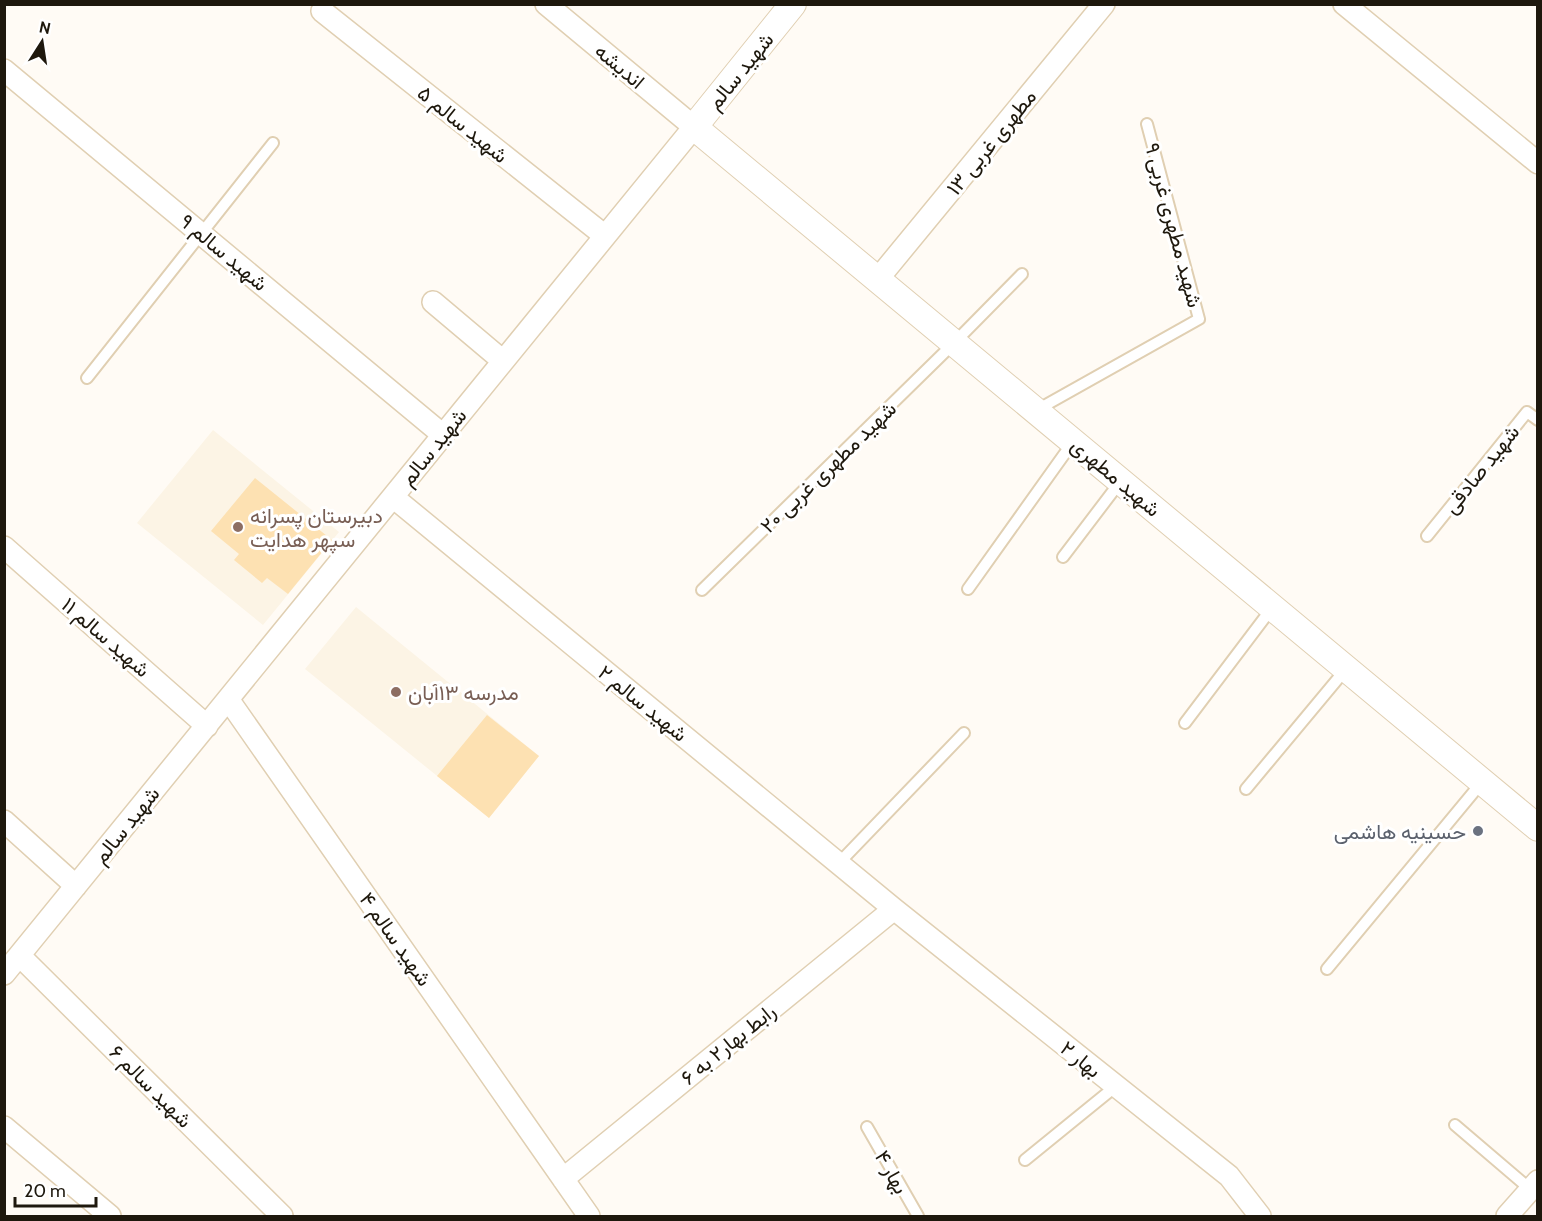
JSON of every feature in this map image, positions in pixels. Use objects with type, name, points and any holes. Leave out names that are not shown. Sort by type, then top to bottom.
[{"type":"street","name":"اندیشه","points":[[546,4],[694,127]]},
{"type":"street","name":"شهید سالم","points":[[4,974],[794,4]]},
{"type":"street","name":"مطهری غربی ۱۳","points":[[878,280],[1104,4]]},
{"type":"street","points":[[1344,4],[1538,164]]},
{"type":"street","name":"شهید سالم ۵","points":[[322,12],[605,236]]},
{"type":"street","name":"شهید سالم ۹","points":[[4,70],[443,435]]},
{"type":"street","name":"شهید مطهری","points":[[694,127],[1538,828]]},
{"type":"street","points":[[433,302],[503,361]]},
{"type":"street","name":"شهید سالم ۲","points":[[393,497],[894,909]]},
{"type":"street","name":"شهید سالم ۱۱","points":[[4,547],[207,726]]},
{"type":"street","name":"شهید سالم ۴","points":[[228,699],[589,1216]]},
{"type":"street","points":[[1407,720],[1538,828]]},
{"type":"street","points":[[4,821],[76,886]]},
{"type":"street","name":"رابط بهار۲ به ۶","points":[[563,1179],[894,909]]},
{"type":"street","name":"بهار ۲","points":[[894,909],[1229,1176],[1260,1216]]},
{"type":"street","name":"شهید سالم ۶","points":[[20,956],[282,1216]]},
{"type":"street","points":[[4,1127],[110,1216]]},
{"type":"street","points":[[1507,1216],[1534,1185]]},
{"type":"lane","name":"شهید مطهری غربی ۹","points":[[1035,411],[1199,319],[1147,124]]},
{"type":"lane","points":[[87,378],[273,143]]},
{"type":"lane","name":"شهید مطهری غربی ۲۰","points":[[702,590],[954,344],[1022,274]]},
{"type":"lane","name":"شهید صادقی","points":[[1427,536],[1527,411],[1538,420]]},
{"type":"lane","points":[[968,589],[1073,442]]},
{"type":"lane","points":[[1063,557],[1120,481]]},
{"type":"lane","points":[[1185,723],[1273,608]]},
{"type":"lane","points":[[1246,789],[1346,669]]},
{"type":"lane","points":[[838,864],[964,733]]},
{"type":"lane","points":[[1327,969],[1482,782]]},
{"type":"lane","points":[[1024,1160],[1116,1086]]},
{"type":"lane","points":[[1455,1125],[1534,1185]]},
{"type":"lane","name":"بهار ۴","points":[[867,1127],[918,1216]]},
{"type":"shaded area","name":"دبیرستان پسرانه سپهر هدایت","points":[[213,430],[339,532],[263,625],[137,523]]},
{"type":"shaded area","name":"مدرسه ۱۳آبان","points":[[356,607],[539,756],[489,818],[305,669]]},
{"type":"building","points":[[255,478],[332,540],[288,594],[267,578],[262,583],[234,560],[239,554],[211,531]]},
{"type":"building","points":[[487,715],[539,756],[489,818],[437,776]]},
{"type":"place","name":"دبیرستان پسرانه سپهر هدایت","points":[[238,527]]},
{"type":"place","name":"مدرسه ۱۳آبان","points":[[396,692]]},
{"type":"place","name":"حسینیه هاشمی","points":[[1478,831]]}]
